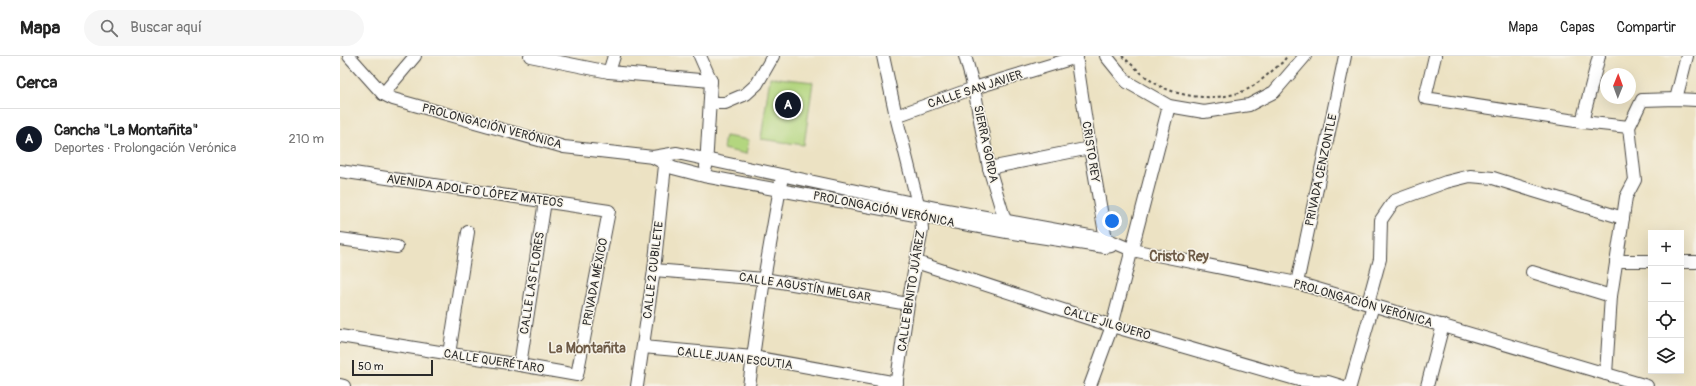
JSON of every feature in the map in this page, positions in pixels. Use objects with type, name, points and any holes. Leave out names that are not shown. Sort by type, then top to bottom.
[{"type":"street","name":"PROLONGACIÓN VERÓNICA","points":[[349,56],[383,94],[393,99],[564,147],[665,159],[682,171],[704,176],[920,210],[1007,227],[1118,245],[1132,250],[1297,283],[1647,386]]},
{"type":"street","points":[[383,94],[415,56]]},
{"type":"street","points":[[530,56],[609,72],[711,81]]},
{"type":"street","points":[[609,72],[614,56]]},
{"type":"street","points":[[700,56],[711,81],[707,160],[704,176]]},
{"type":"street","points":[[710,103],[725,103],[746,94],[757,84],[773,56]]},
{"type":"street","name":"CALLE BENITO JUÁREZ","points":[[883,56],[896,116],[920,210],[922,230],[908,304],[896,385]]},
{"type":"street","name":"SIERRA GORDA","points":[[965,56],[974,88],[989,168],[1007,227]]},
{"type":"street","name":"CALLE SAN JAVIER","points":[[896,116],[974,88],[1077,56]]},
{"type":"street","name":"CRISTO REY","points":[[1077,56],[1105,243]]},
{"type":"street","points":[[1106,56],[1127,82],[1169,106],[1204,112],[1249,105],[1274,92],[1305,56]]},
{"type":"street","name":"PRIVADA CENZONTLE","points":[[1297,283],[1345,56]]},
{"type":"street","points":[[1436,56],[1425,98],[1582,122],[1629,127]]},
{"type":"street","points":[[1582,122],[1599,56]]},
{"type":"street","points":[[1676,99],[1687,56]]},
{"type":"street","points":[[1606,374],[1611,296],[1616,261],[1626,197],[1635,180],[1629,127],[1642,100],[1696,100]]},
{"type":"street","points":[[1090,386],[1112,326],[1169,106]]},
{"type":"street","points":[[989,168],[1090,148]]},
{"type":"street","name":"PROLONGACIÓN VERÓNICA","points":[[665,159],[677,153],[782,176],[920,210]]},
{"type":"street","name":"CALLE 2 CUBILETE","points":[[637,386],[654,270],[665,159]]},
{"type":"street","name":"AVENIDA ADOLFO LÓPEZ MATEOS","points":[[340,171],[609,211]]},
{"type":"street","points":[[749,386],[764,279],[782,176]]},
{"type":"street","points":[[1350,386],[1380,259],[1381,220],[1394,200],[1446,182],[1470,176],[1493,178],[1623,218]]},
{"type":"street","name":"CALLE LAS FLORES","points":[[520,365],[545,201]]},
{"type":"street","name":"PRIVADA MÉXICO","points":[[577,376],[609,211]]},
{"type":"street","points":[[449,354],[468,232]]},
{"type":"street","points":[[340,239],[397,247]]},
{"type":"street","points":[[1616,261],[1648,262]]},
{"type":"street","name":"CALLE JILGUERO","points":[[916,262],[1112,326],[1299,380],[1328,382],[1341,386]]},
{"type":"street","points":[[1684,262],[1696,262]]},
{"type":"street","name":"CALLE AGUSTÍN MELGAR","points":[[654,270],[764,279],[908,304]]},
{"type":"street","points":[[1532,272],[1611,296]]},
{"type":"street","points":[[1426,386],[1443,325]]},
{"type":"street","name":"CALLE QUERÉTARO","points":[[340,336],[520,365],[577,376]]},
{"type":"street","name":"CALLE JUAN ESCUTIA","points":[[643,347],[753,357],[896,385]]},
{"type":"street","points":[[340,385],[344,386]]},
{"type":"path","points":[[1122,56],[1145,77],[1168,90],[1196,96],[1230,96],[1248,89],[1283,62],[1287,56]]},
{"type":"green space","points":[[770,77],[813,82],[804,145],[761,139]]},
{"type":"green space","points":[[725,136],[749,140],[746,154],[723,149]]},
{"type":"place","name":"Cancha \"La Montañita\"","points":[[788,105]]},
{"type":"district","name":"Cristo Rey","points":[[1179,256]]},
{"type":"district","name":"La Montañita","points":[[587,348]]}]
